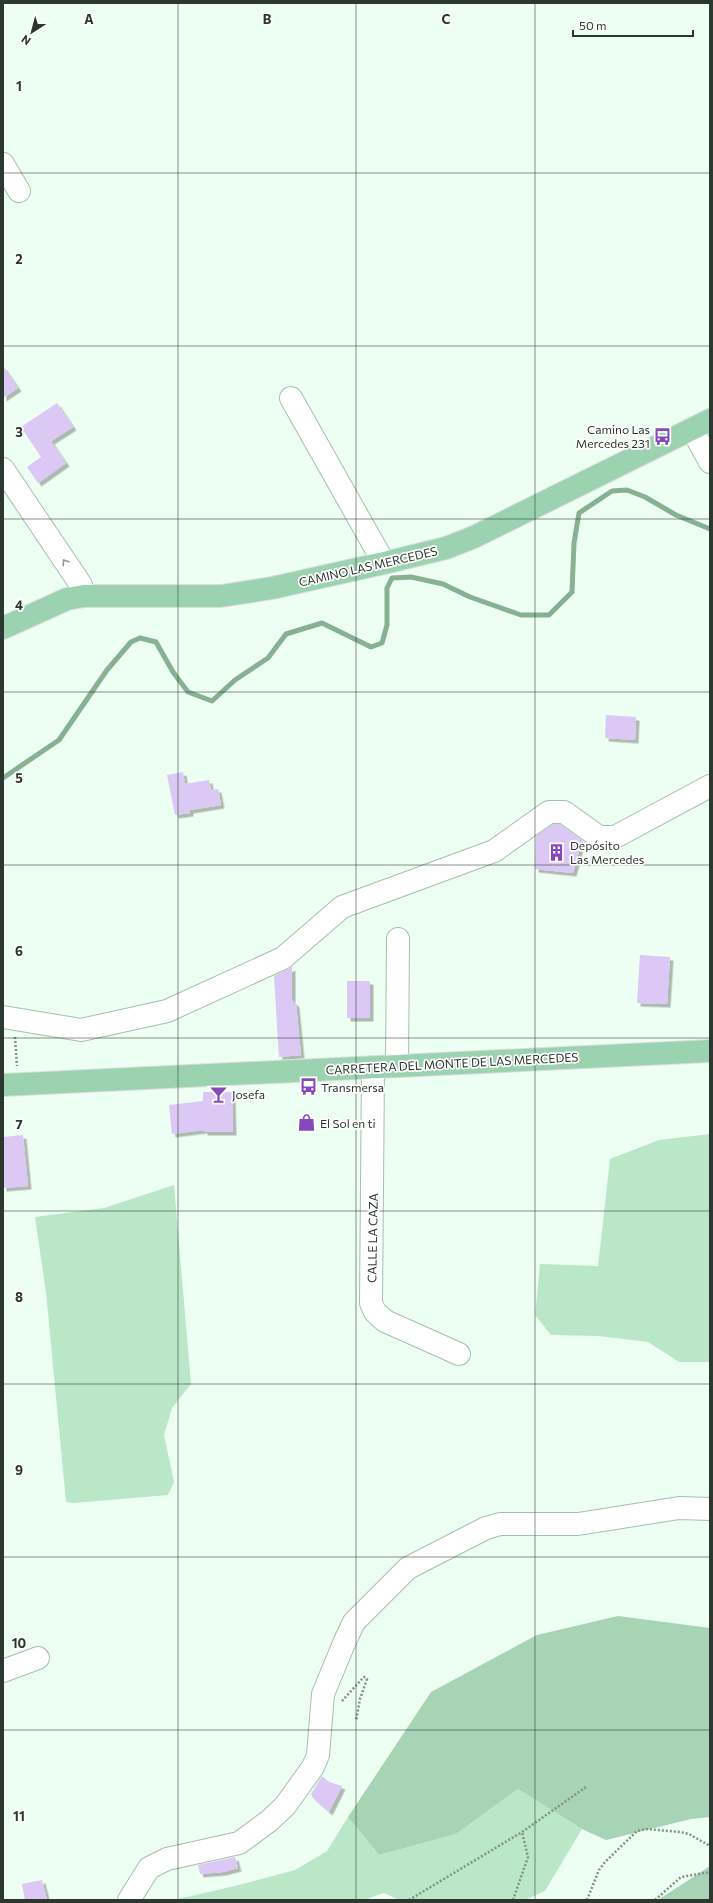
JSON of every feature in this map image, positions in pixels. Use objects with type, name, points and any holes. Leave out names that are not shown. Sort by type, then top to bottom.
[{"type":"main road","name":"CAMINO LAS MERCEDES","points":[[3,628],[67,599],[84,596],[220,596],[272,588],[446,548],[474,537],[701,424]]},
{"type":"main road","name":"CARRETERA DEL MONTE DE LAS MERCEDES","points":[[3,1084],[373,1068],[710,1050]]},
{"type":"street","points":[[3,164],[20,191]]},
{"type":"street","points":[[291,398],[384,563]]},
{"type":"street","points":[[701,424],[710,462]]},
{"type":"street","points":[[3,469],[81,585],[84,596]]},
{"type":"street","points":[[9,1018],[81,1030],[167,1011],[283,958],[342,907],[494,851],[549,812],[564,812],[599,837],[615,837],[710,786]]},
{"type":"street","points":[[397,1066],[398,939]]},
{"type":"street","name":"CALLE LA CAZA","points":[[373,1068],[371,1304],[375,1312],[385,1321],[459,1354]]},
{"type":"street","points":[[129,1900],[149,1868],[167,1859],[239,1843],[269,1821],[284,1806],[313,1767],[318,1755],[323,1694],[354,1622],[408,1568],[486,1528],[500,1524],[578,1524],[679,1508],[710,1509]]},
{"type":"street","points":[[3,1671],[38,1658]]},
{"type":"path","points":[[9,1018],[16,1062]]},
{"type":"path","points":[[338,1706],[364,1677],[367,1679],[360,1699],[356,1721]]},
{"type":"path","points":[[409,1900],[522,1832],[586,1787]]},
{"type":"path","points":[[587,1900],[605,1862],[637,1831],[646,1829],[680,1832],[688,1834],[710,1846]]},
{"type":"path","points":[[513,1900],[528,1857],[522,1832]]},
{"type":"path","points":[[655,1900],[681,1877],[710,1872]]},
{"type":"green space","points":[[710,1134],[710,1362],[679,1362],[648,1342],[599,1336],[551,1335],[535,1315],[540,1264],[598,1266],[610,1159],[659,1140]]},
{"type":"green space","points":[[174,1185],[191,1384],[172,1408],[164,1435],[174,1482],[168,1495],[74,1503],[66,1502],[46,1292],[35,1217],[104,1208]]},
{"type":"green space","points":[[618,1616],[710,1628],[710,1817],[691,1819],[606,1840],[582,1829],[518,1789],[456,1834],[379,1855],[348,1817],[431,1692],[537,1635]]},
{"type":"green space","points":[[518,1789],[582,1829],[545,1891],[525,1900],[399,1900],[384,1893],[364,1900],[173,1900],[235,1886],[295,1870],[327,1851],[348,1817],[379,1855],[456,1834]]},
{"type":"green space","points":[[710,1866],[710,1900],[658,1900]]},
{"type":"building","points":[[3,366],[18,388],[3,398]]},
{"type":"building","points":[[57,403],[73,427],[51,441],[66,463],[38,483],[27,467],[41,457],[21,427]]},
{"type":"building","points":[[606,715],[636,717],[635,740],[605,738]]},
{"type":"building","points":[[183,772],[185,784],[209,780],[211,790],[218,789],[221,805],[190,810],[190,813],[175,815],[167,775]]},
{"type":"building","name":"Depósito Las Mercedes","points":[[553,824],[560,824],[582,840],[573,873],[535,869],[536,836]]},
{"type":"building","points":[[640,955],[670,957],[667,1004],[637,1003]]},
{"type":"building","points":[[292,967],[292,1000],[296,1004],[301,1055],[279,1057],[274,976]]},
{"type":"building","points":[[347,981],[370,981],[370,1018],[347,1018]]},
{"type":"building","points":[[203,1092],[232,1092],[233,1132],[204,1132],[204,1130],[172,1134],[169,1105],[203,1101]]},
{"type":"building","points":[[23,1135],[28,1186],[3,1188],[3,1137]]},
{"type":"building","points":[[322,1776],[329,1782],[342,1786],[329,1812],[313,1798],[311,1794]]},
{"type":"building","points":[[235,1857],[238,1868],[223,1872],[200,1874],[198,1865]]},
{"type":"building","points":[[42,1880],[47,1900],[25,1900],[22,1884]]},
{"type":"waterway","points":[[3,778],[59,740],[107,670],[131,642],[140,638],[156,642],[173,672],[188,692],[212,701],[235,680],[268,658],[286,634],[322,623],[371,647],[382,643],[387,625],[387,588],[392,578],[411,577],[443,584],[470,597],[521,615],[549,615],[572,592],[574,543],[579,513],[612,491],[627,490],[645,497],[676,515],[710,529]]},
{"type":"place","name":"Camino Las Mercedes 231","points":[[663,436]]},
{"type":"place","name":"Depósito Las Mercedes","points":[[557,852]]},
{"type":"place","name":"Transmersa","points":[[308,1087]]},
{"type":"place","name":"Josefa","points":[[219,1094]]},
{"type":"place","name":"El Sol en ti","points":[[307,1123]]}]
